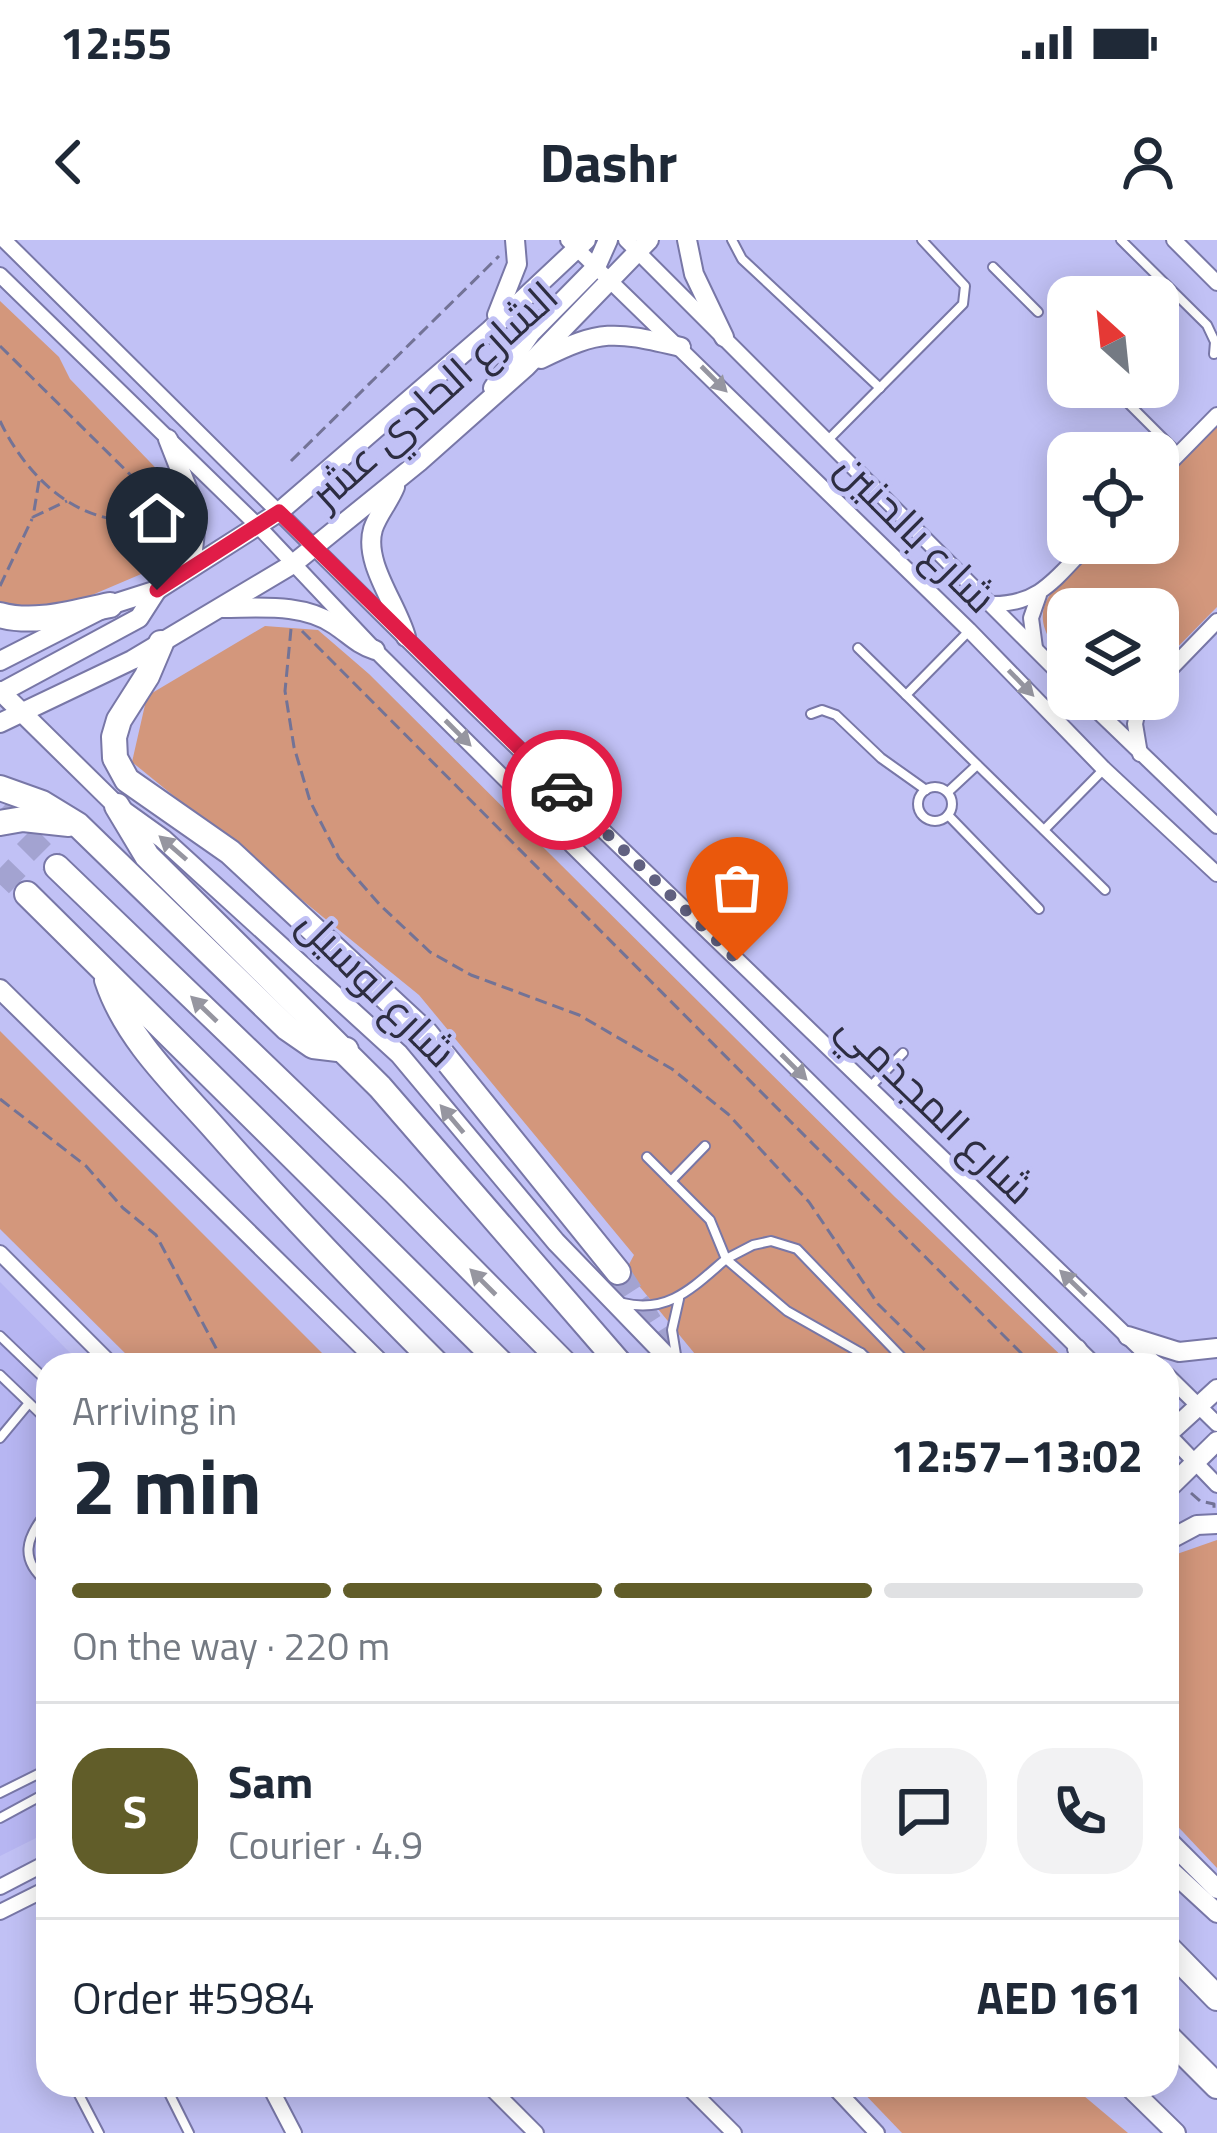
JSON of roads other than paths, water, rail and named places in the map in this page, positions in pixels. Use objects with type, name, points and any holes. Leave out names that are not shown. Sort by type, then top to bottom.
[{"type":"highway","points":[[0,615],[46,618],[110,605]]},
{"type":"highway","points":[[161,643],[147,676],[118,720],[115,758],[127,780],[230,852],[426,1034],[618,1272]]},
{"type":"highway","points":[[0,788],[43,803],[78,825],[287,1028],[313,1046],[346,1050]]},
{"type":"highway","points":[[116,806],[146,856],[346,1050],[611,1353]]},
{"type":"highway","points":[[0,823],[23,819],[78,825]]},
{"type":"highway","points":[[57,867],[554,1353]]},
{"type":"highway","points":[[27,894],[491,1353]]},
{"type":"highway","points":[[105,972],[116,1008],[158,1064],[320,1248],[426,1353]]},
{"type":"highway","points":[[1179,1959],[1217,1998]]},
{"type":"highway","points":[[1179,2048],[1217,2086]]},
{"type":"street","name":"شارع المجدمي","points":[[4,240],[1145,1353]]},
{"type":"street","points":[[490,330],[517,264],[515,240]]},
{"type":"street","points":[[687,240],[694,274],[724,337]]},
{"type":"street","points":[[1174,240],[1217,283]]},
{"type":"street","name":"الشارع الحادي عشر","points":[[0,661],[110,605],[157,590],[259,527],[490,330],[597,250],[638,244]]},
{"type":"street","name":"شارع بالحنين","points":[[638,244],[724,337],[1047,661]]},
{"type":"street","name":"الشارع الحادي عشر","points":[[0,721],[73,692],[315,548],[526,367],[597,250]]},
{"type":"street","points":[[486,403],[531,333],[597,250]]},
{"type":"street","name":"شارع بالحنين","points":[[597,250],[682,347],[1104,769],[1217,874]]},
{"type":"street","name":"شارع المجدمي","points":[[0,275],[259,527],[375,650],[1079,1353]]},
{"type":"street","points":[[526,367],[574,342],[606,333],[682,347]]},
{"type":"street","points":[[1179,454],[1217,415]]},
{"type":"street","points":[[168,439],[197,513],[191,568]]},
{"type":"street","points":[[399,478],[374,524],[371,541],[374,563],[399,610],[406,637]]},
{"type":"street","points":[[991,604],[1017,604],[1039,595],[1069,564]]},
{"type":"street","points":[[0,692],[139,618],[157,590]]},
{"type":"street","points":[[1035,649],[1031,618],[1039,595]]},
{"type":"street","points":[[218,608],[293,609],[335,625],[351,640],[375,650]]},
{"type":"street","points":[[1179,660],[1217,621]]},
{"type":"street","name":"شارع لوسيل","points":[[0,692],[116,806],[163,839],[398,1054],[556,1242],[665,1353]]},
{"type":"street","points":[[1106,720],[1217,826]]},
{"type":"street","points":[[1136,720],[1140,754]]},
{"type":"street","points":[[0,989],[370,1353]]},
{"type":"street","points":[[0,1253],[100,1353]]},
{"type":"street","points":[[1128,1336],[1179,1352],[1217,1348]]},
{"type":"street","points":[[1179,1387],[1217,1424]]},
{"type":"street","points":[[1179,1424],[1217,1389]]},
{"type":"street","points":[[1179,1478],[1217,1441]]},
{"type":"street","points":[[1179,1446],[1217,1485]]},
{"type":"street","points":[[1179,1534],[1196,1525],[1216,1524]]},
{"type":"street","points":[[1179,1851],[1217,1889]]},
{"type":"street","points":[[0,1887],[36,1873]]},
{"type":"street","points":[[1179,1878],[1217,1913]]},
{"type":"street","points":[[0,1912],[36,1894]]},
{"type":"street","points":[[275,2097],[294,2133]]},
{"type":"street","points":[[500,2097],[536,2133]]},
{"type":"street","points":[[698,2097],[734,2133]]},
{"type":"street","points":[[843,2097],[877,2133]]},
{"type":"street","points":[[1138,2097],[1176,2133]]},
{"type":"lane","points":[[732,240],[742,259],[880,388]]},
{"type":"lane","points":[[827,441],[959,311],[965,286],[922,240]]},
{"type":"lane","points":[[1121,240],[1207,325],[1215,342],[1214,354]]},
{"type":"lane","points":[[992,267],[1038,312]]},
{"type":"lane","points":[[1133,408],[1157,432]]},
{"type":"lane","points":[[906,695],[969,630]]},
{"type":"lane","points":[[858,648],[1105,890]]},
{"type":"lane","points":[[811,714],[821,710],[836,715],[881,758],[926,790]]},
{"type":"lane","points":[[948,792],[977,765]]},
{"type":"lane","points":[[1044,830],[1104,769]]},
{"type":"lane","points":[[937,787],[948,792],[952,804],[948,815],[940,821],[924,818],[918,803],[926,790],[937,787]]},
{"type":"lane","points":[[948,815],[1039,910]]},
{"type":"lane","points":[[869,1087],[903,1053]]},
{"type":"lane","points":[[671,1181],[705,1146]]},
{"type":"lane","points":[[647,1157],[710,1220],[726,1259],[787,1312],[861,1353]]},
{"type":"lane","points":[[614,1300],[647,1307],[680,1298],[726,1259],[771,1241],[797,1249],[897,1353]]},
{"type":"lane","points":[[675,1353],[671,1330],[680,1298]]},
{"type":"lane","points":[[0,1336],[36,1370]]},
{"type":"lane","points":[[0,1375],[36,1409]]},
{"type":"lane","points":[[0,1438],[29,1403]]},
{"type":"lane","points":[[36,1528],[26,1553],[36,1571]]},
{"type":"lane","points":[[10,1813],[0,1793],[36,1775]]},
{"type":"lane","points":[[0,1818],[36,1799]]},
{"type":"lane","points":[[80,2097],[99,2133]]},
{"type":"lane","points":[[171,2097],[189,2133]]},
{"type":"tunnel","points":[[0,810],[57,867]]},
{"type":"tunnel","points":[[0,868],[27,894]]},
{"type":"tunnel","points":[[618,1272],[670,1353]]}]
